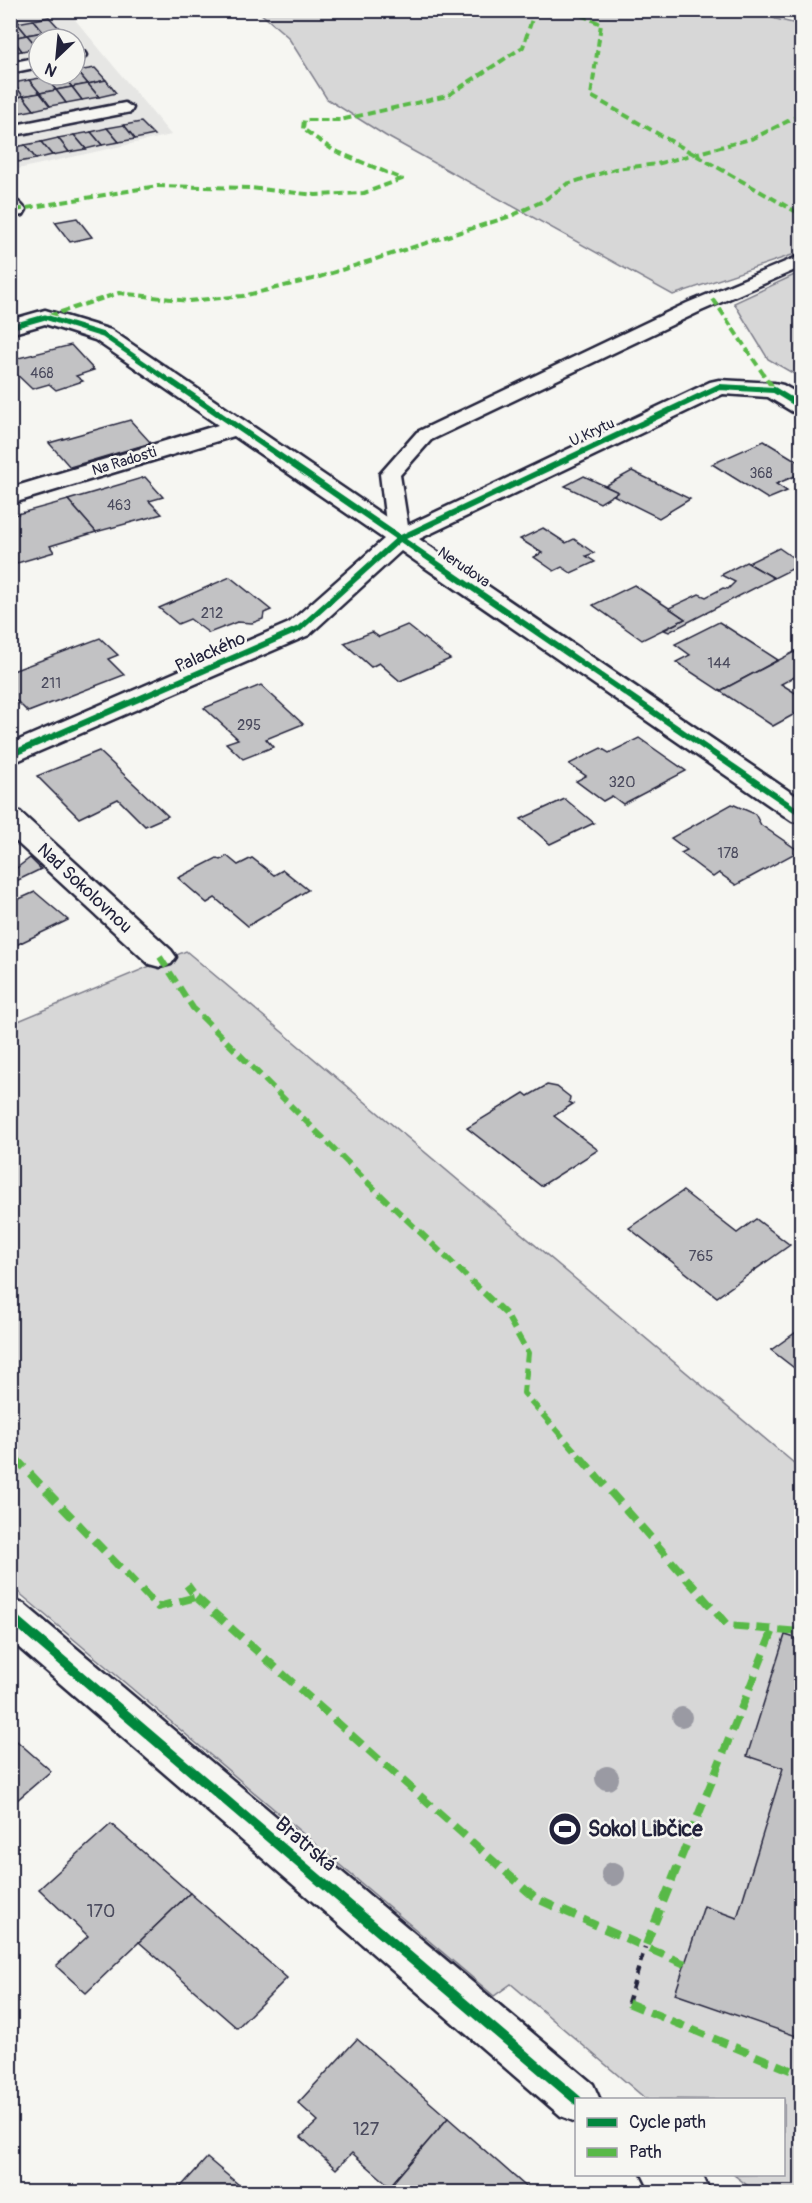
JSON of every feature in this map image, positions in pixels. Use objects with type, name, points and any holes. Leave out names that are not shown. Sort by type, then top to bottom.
[{"type":"street","points":[[10,205],[15,210],[10,211]]},
{"type":"street","name":"Nerudova","points":[[10,327],[45,318],[103,335],[801,814]]},
{"type":"street","name":"U Krytu","points":[[399,539],[719,387],[774,390],[801,407]]},
{"type":"street","name":"Na Radosti","points":[[10,496],[237,427]]},
{"type":"street","name":"Palackého","points":[[10,755],[298,629],[399,539]]},
{"type":"street","name":"Nad Sokolovnou","points":[[10,819],[160,957]]},
{"type":"street","name":"Bratrská","points":[[10,1616],[576,2098]]},
{"type":"street","points":[[666,2176],[687,2193]]},
{"type":"lane","points":[[10,68],[27,64]]},
{"type":"lane","points":[[10,131],[125,108]]},
{"type":"lane","points":[[399,539],[390,474],[424,436],[694,307],[801,260]]},
{"type":"path","points":[[628,2003],[645,1947]]},
{"type":"shaded area","points":[[758,10],[776,19],[801,25],[801,252],[673,295],[386,136],[327,99],[288,37],[258,11]]},
{"type":"shaded area","points":[[10,11],[68,11],[81,27],[27,27],[27,87],[87,87],[87,34],[171,135],[18,169],[10,161]]},
{"type":"shaded area","points":[[801,272],[801,378],[768,359],[734,303]]},
{"type":"shaded area","name":"Sokol Libčice","points":[[186,951],[801,1469],[801,2192],[756,2192],[735,2176],[785,2176],[785,2098],[645,2098],[511,1984],[494,1996],[11,1586],[11,1024]]},
{"type":"building","points":[[49,17],[58,27],[39,27],[33,20]]},
{"type":"building","points":[[33,20],[39,27],[27,27],[27,35],[17,23]]},
{"type":"building","points":[[17,23],[27,35],[12,38],[10,24]]},
{"type":"building","points":[[27,35],[27,50],[22,51],[12,38]]},
{"type":"building","points":[[10,38],[12,38],[22,51],[10,53]]},
{"type":"building","points":[[95,68],[106,80],[88,84],[87,69]]},
{"type":"building","points":[[27,80],[27,87],[35,87],[40,93],[23,96],[13,83]]},
{"type":"building","points":[[106,80],[116,93],[99,97],[88,84]]},
{"type":"building","points":[[13,83],[23,96],[10,99],[10,84]]},
{"type":"building","points":[[87,84],[99,97],[82,100],[72,87],[87,87]]},
{"type":"building","points":[[35,87],[53,87],[56,90],[40,93]]},
{"type":"building","points":[[53,87],[72,87],[56,90]]},
{"type":"building","points":[[72,87],[82,100],[66,103],[56,90]]},
{"type":"building","points":[[56,90],[66,103],[50,106],[40,93]]},
{"type":"building","points":[[40,93],[50,106],[34,110],[23,96]]},
{"type":"building","points":[[23,96],[34,110],[18,113],[10,104],[10,99]]},
{"type":"building","points":[[141,122],[154,135],[135,139],[124,125]]},
{"type":"building","points":[[124,125],[135,139],[119,142],[107,128]]},
{"type":"building","points":[[107,128],[119,142],[102,145],[91,132]]},
{"type":"building","points":[[91,132],[102,145],[86,149],[74,135]]},
{"type":"building","points":[[74,135],[86,149],[69,152],[58,138]]},
{"type":"building","points":[[58,138],[69,152],[52,155],[41,142]]},
{"type":"building","points":[[41,142],[52,155],[36,159],[25,145]]},
{"type":"building","points":[[25,145],[36,159],[18,162],[10,153],[10,148]]},
{"type":"building","points":[[77,218],[92,237],[70,242],[55,222]]},
{"type":"building","points":[[71,345],[94,370],[76,376],[83,381],[56,390],[49,384],[32,389],[10,368],[10,360]]},
{"type":"building","points":[[130,420],[151,443],[70,467],[49,443]]},
{"type":"building","points":[[764,441],[802,464],[802,473],[776,484],[787,491],[768,499],[712,464]]},
{"type":"building","points":[[632,471],[690,499],[659,518],[613,495],[618,492],[605,486]]},
{"type":"building","points":[[584,476],[618,492],[600,503],[565,486]]},
{"type":"building","points":[[145,477],[163,497],[149,501],[162,514],[96,532],[68,500]]},
{"type":"building","points":[[68,500],[96,532],[50,546],[54,552],[14,564],[10,560],[10,516]]},
{"type":"building","points":[[543,528],[566,543],[574,539],[594,553],[586,556],[595,562],[571,573],[562,567],[554,571],[534,557],[542,553],[520,539]]},
{"type":"building","points":[[779,548],[802,564],[774,578],[748,563]]},
{"type":"building","points":[[746,562],[774,578],[669,632],[664,630],[685,619],[669,608],[699,594],[706,597],[723,588],[728,589],[735,582],[721,575]]},
{"type":"building","points":[[230,577],[271,610],[264,613],[263,619],[252,623],[237,622],[209,633],[190,619],[178,624],[159,608]]},
{"type":"building","points":[[634,585],[685,619],[642,640],[593,605]]},
{"type":"building","points":[[719,622],[778,660],[720,691],[676,662],[690,655],[675,644]]},
{"type":"building","points":[[407,625],[450,659],[400,681],[379,663],[371,667],[344,643],[372,632],[379,637]]},
{"type":"building","points":[[100,638],[118,655],[108,659],[124,675],[28,712],[17,701],[10,703],[10,672]]},
{"type":"building","points":[[794,652],[802,657],[802,666],[796,669],[802,673],[781,684],[802,697],[802,710],[773,726],[720,691]]},
{"type":"building","points":[[261,685],[303,724],[266,739],[273,747],[243,759],[226,743],[238,739],[204,708]]},
{"type":"building","points":[[639,738],[686,771],[623,804],[612,796],[603,801],[576,781],[586,776],[569,764],[601,748],[609,753]]},
{"type":"building","points":[[99,751],[168,816],[145,826],[118,799],[79,818],[37,776]]},
{"type":"building","points":[[565,799],[594,823],[550,844],[521,819]]},
{"type":"building","points":[[732,804],[755,814],[761,825],[799,851],[736,885],[719,873],[713,877],[681,853],[687,850],[671,838]]},
{"type":"building","points":[[227,856],[238,865],[252,858],[274,875],[283,870],[308,890],[248,926],[215,898],[207,903],[178,878],[217,858],[221,860]]},
{"type":"building","points":[[30,858],[41,869],[10,884],[10,873]]},
{"type":"building","points":[[35,892],[68,920],[10,948],[10,903]]},
{"type":"building","points":[[547,1085],[557,1087],[570,1097],[569,1102],[573,1104],[554,1116],[598,1150],[541,1186],[467,1128],[524,1093],[528,1096]]},
{"type":"building","points":[[683,1191],[737,1233],[756,1219],[790,1245],[717,1297],[629,1228]]},
{"type":"building","points":[[802,1328],[802,1374],[771,1350]]},
{"type":"building","points":[[785,1635],[802,1640],[802,2038],[675,1994],[704,1906],[737,1918],[783,1768],[747,1756]]},
{"type":"building","points":[[10,1735],[51,1771],[10,1806]]},
{"type":"building","points":[[111,1824],[190,1893],[86,1993],[56,1966],[88,1936],[39,1889]]},
{"type":"building","points":[[190,1893],[287,1978],[237,2028],[139,1942]]},
{"type":"building","points":[[357,2039],[448,2118],[390,2186],[352,2153],[336,2169],[301,2137],[318,2121],[298,2103]]},
{"type":"building","points":[[448,2118],[532,2192],[385,2192]]},
{"type":"building","points":[[207,2158],[245,2190],[243,2192],[176,2192]]},
{"type":"marked path","points":[[15,210],[157,186],[250,188],[316,195],[364,193],[402,179],[333,150],[303,129],[304,120],[340,120],[447,96],[523,47],[535,10]]},
{"type":"marked path","points":[[570,10],[601,24],[591,96],[802,215]]},
{"type":"marked path","points":[[49,316],[119,293],[188,301],[243,296],[313,279],[511,216],[543,201],[567,184],[615,169],[657,164],[754,138],[802,114]]},
{"type":"marked path","points":[[713,299],[774,390]]},
{"type":"marked path","points":[[160,957],[193,1008],[365,1180],[506,1314],[528,1353],[524,1393],[728,1626],[802,1632]]},
{"type":"marked path","points":[[10,1453],[158,1607],[196,1597],[187,1585]]},
{"type":"marked path","points":[[196,1597],[535,1898],[645,1947]]},
{"type":"marked path","points":[[685,1964],[645,1947],[773,1630]]},
{"type":"marked path","points":[[628,2003],[802,2075]]},
{"type":"cycle path","points":[[10,327],[45,317],[103,335],[802,814]]},
{"type":"cycle path","points":[[10,755],[299,629],[399,539],[719,387],[774,390],[802,407]]},
{"type":"cycle path","points":[[10,1616],[575,2098]]},
{"type":"place","name":"Sokol Libčice","points":[[565,1829]]}]
